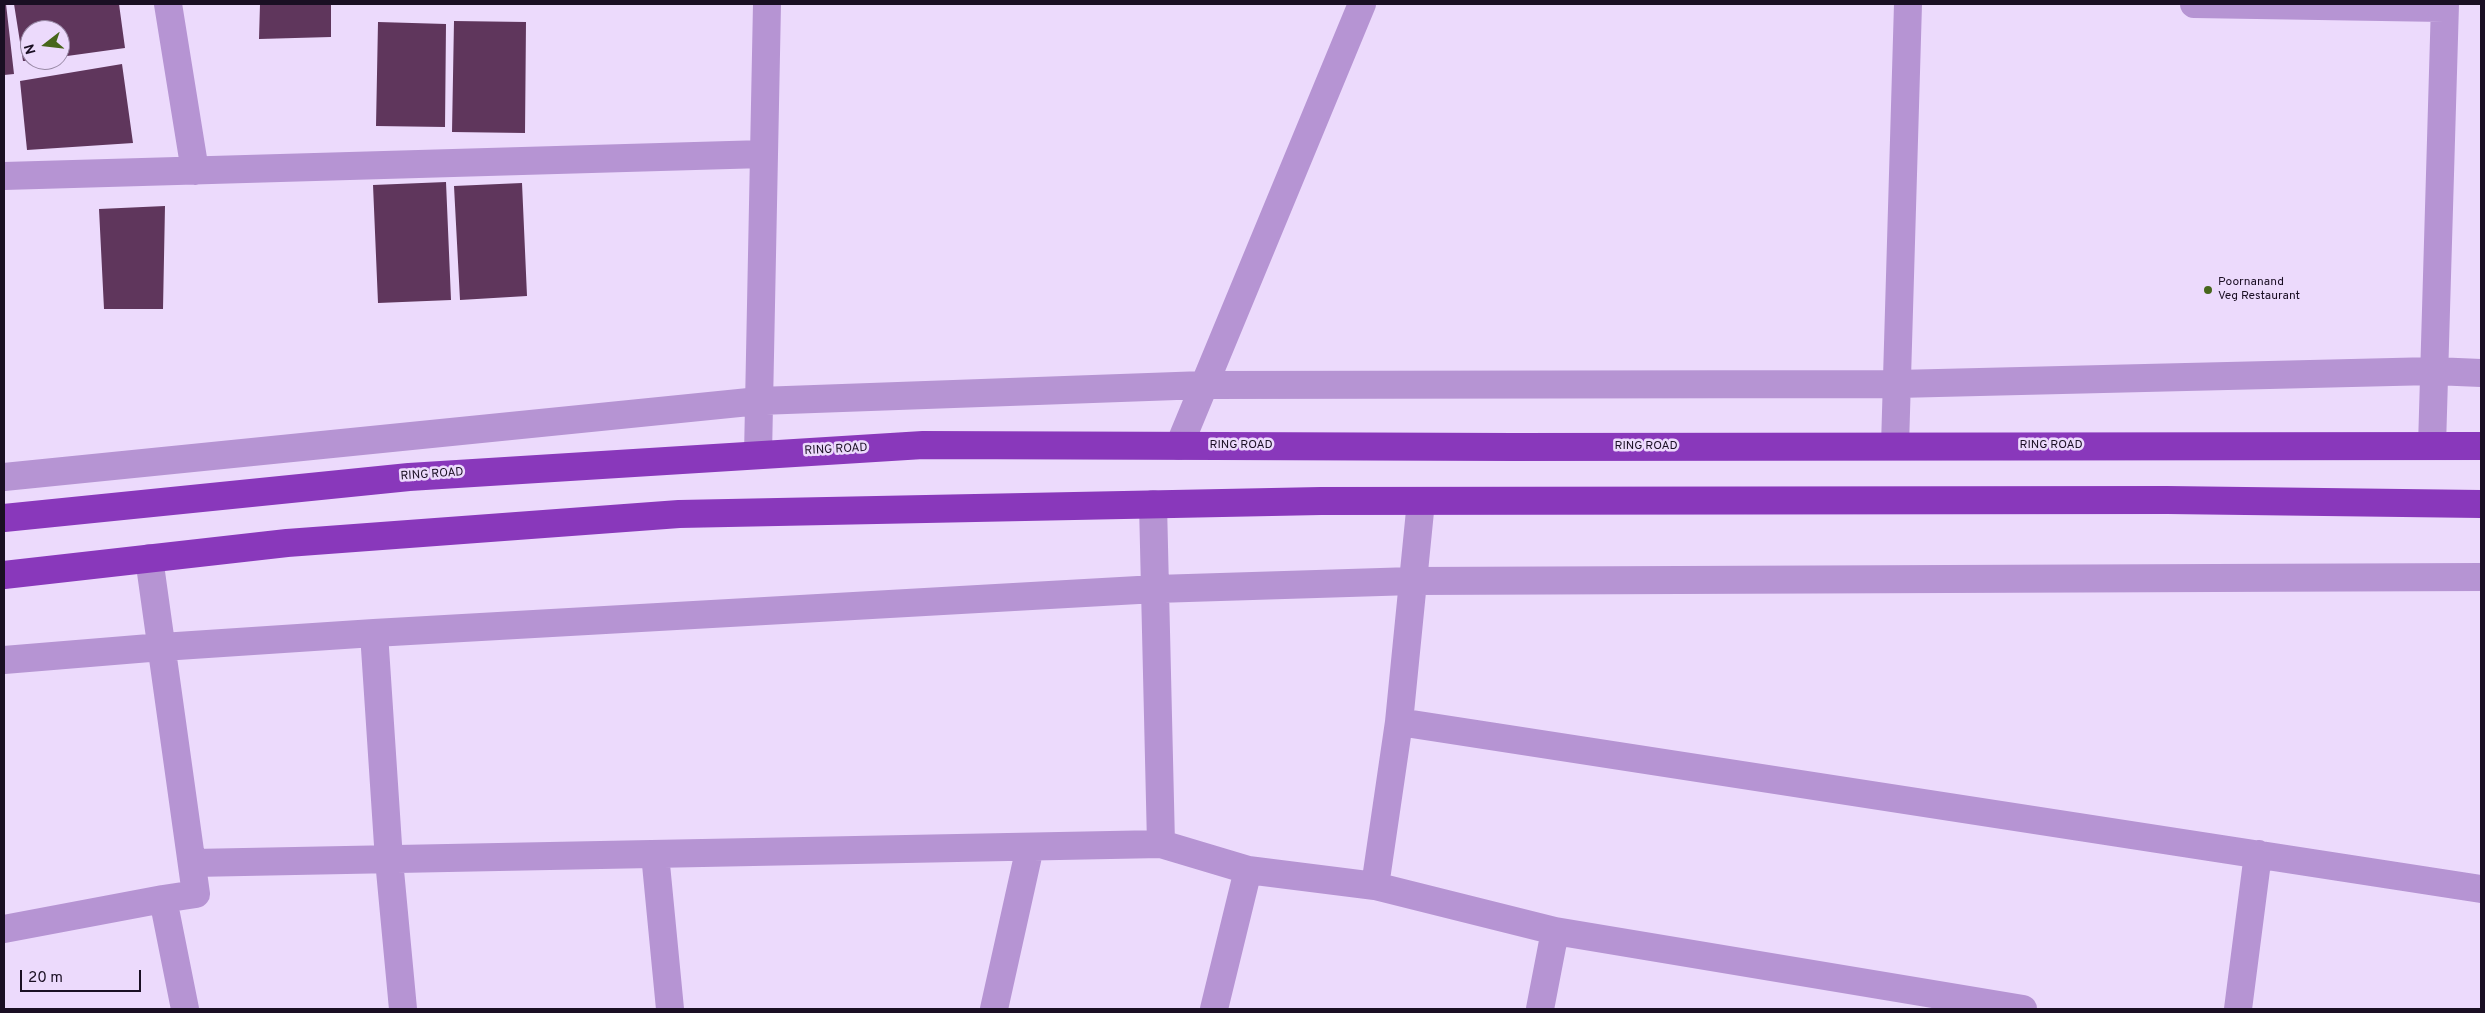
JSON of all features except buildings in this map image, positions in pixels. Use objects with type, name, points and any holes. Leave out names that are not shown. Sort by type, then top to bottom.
[{"type":"highway","name":"RING ROAD","points":[[4,518],[409,476],[923,445],[2481,446]]},
{"type":"highway","points":[[4,575],[287,543],[679,514],[1154,504],[1421,501],[2167,500],[2481,504]]},
{"type":"street","points":[[168,4],[195,171]]},
{"type":"street","points":[[758,455],[767,4]]},
{"type":"street","points":[[1178,446],[1362,4]]},
{"type":"street","points":[[1896,446],[1908,4]]},
{"type":"street","points":[[2194,4],[2444,6],[2432,446]]},
{"type":"street","points":[[4,176],[764,154]]},
{"type":"street","points":[[4,477],[759,401],[1204,385],[1897,384],[2434,371],[2481,372]]},
{"type":"street","points":[[1375,886],[1400,722],[1421,501]]},
{"type":"street","points":[[1154,504],[1161,844]]},
{"type":"street","points":[[4,929],[196,894],[149,558]]},
{"type":"street","points":[[4,660],[374,633],[1156,589],[1413,581],[2481,577]]},
{"type":"street","points":[[374,633],[389,860],[403,1009]]},
{"type":"street","points":[[1400,722],[2481,889]]},
{"type":"street","points":[[193,863],[1161,844],[1248,870],[1375,886],[1555,931],[2023,1009]]},
{"type":"street","points":[[994,1009],[1030,847]]},
{"type":"street","points":[[655,854],[670,1009]]},
{"type":"street","points":[[2238,1009],[2258,854]]},
{"type":"street","points":[[1214,1009],[1248,870]]},
{"type":"street","points":[[163,899],[185,1009]]},
{"type":"street","points":[[1540,1009],[1555,931]]},
{"type":"place","name":"Poornanand Veg Restaurant","points":[[2208,290]]}]
